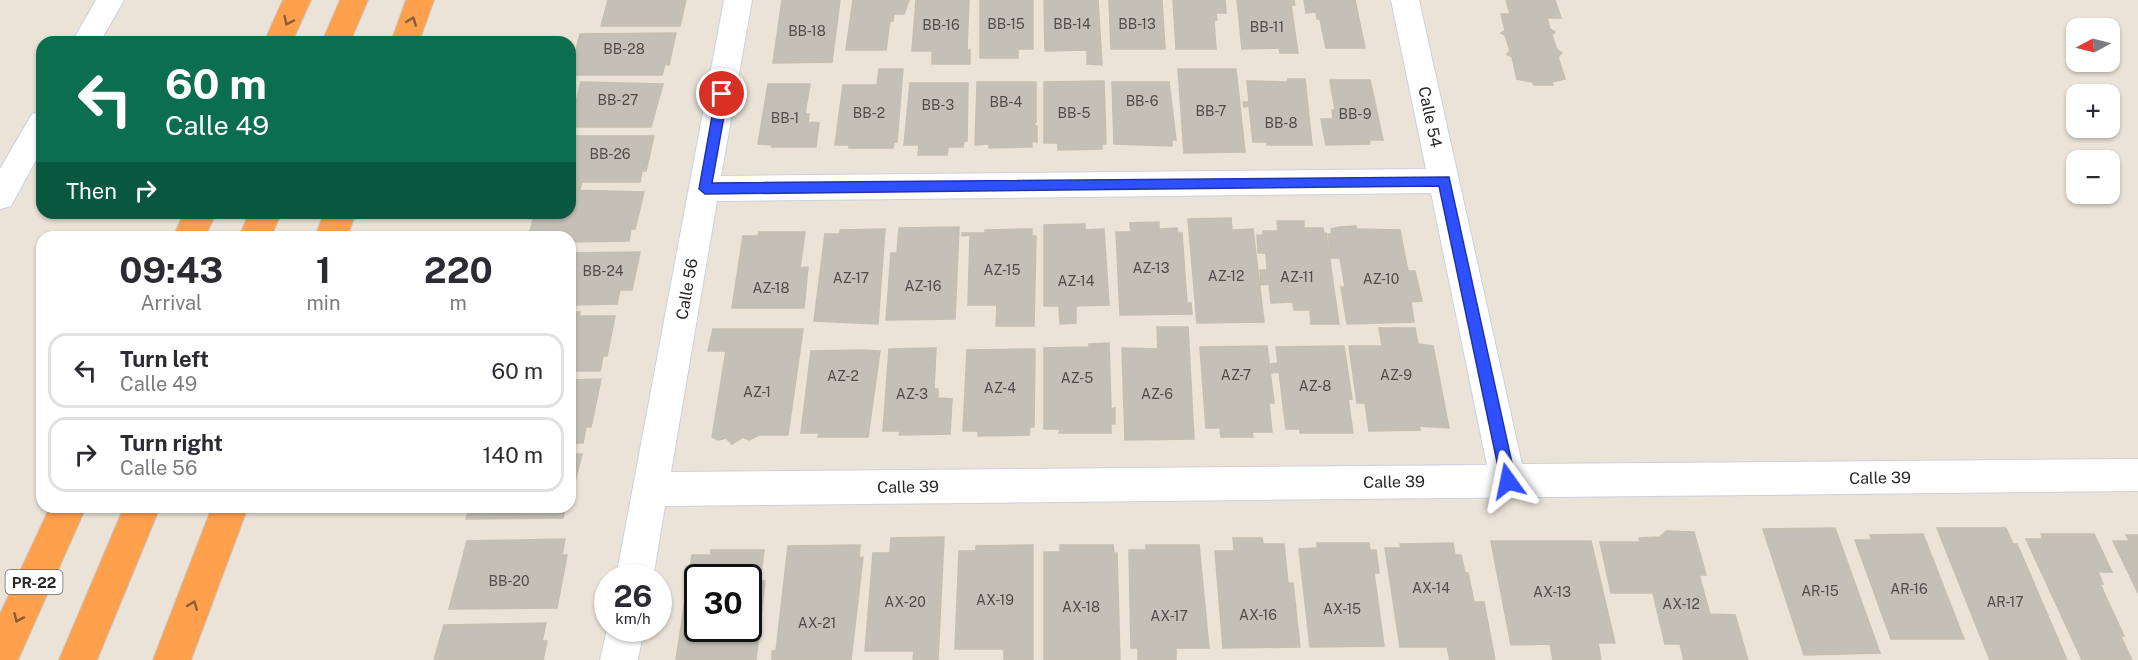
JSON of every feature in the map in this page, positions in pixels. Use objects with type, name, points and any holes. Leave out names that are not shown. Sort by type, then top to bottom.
[{"type":"highway","points":[[281,36],[297,0]]},
{"type":"highway","points":[[339,36],[354,0]]},
{"type":"highway","points":[[407,36],[420,0]]},
{"type":"highway","name":"PR-22","points":[[0,657],[65,513]]},
{"type":"highway","points":[[78,660],[139,513]]},
{"type":"highway","points":[[172,660],[228,513]]},
{"type":"street","points":[[89,36],[110,0]]},
{"type":"street","name":"Calle 56","points":[[637,564],[738,0]]},
{"type":"street","name":"Calle 54","points":[[1405,0],[1508,481]]},
{"type":"street","points":[[0,197],[36,133]]},
{"type":"street","points":[[705,189],[1444,181]]},
{"type":"street","name":"Calle 39","points":[[650,489],[2138,476]]},
{"type":"street","points":[[619,660],[622,642]]},
{"type":"building","points":[[608,0],[686,0],[680,26],[601,26]]},
{"type":"building","points":[[782,0],[840,0],[832,62],[773,63]]},
{"type":"building","points":[[853,0],[909,0],[904,14],[894,14],[893,21],[890,21],[886,50],[846,50]]},
{"type":"building","points":[[916,0],[969,0],[967,50],[970,50],[970,64],[932,64],[932,51],[912,51]]},
{"type":"building","points":[[980,0],[1033,0],[1033,49],[1018,49],[1018,58],[980,58]]},
{"type":"building","points":[[1044,0],[1098,0],[1102,65],[1087,64],[1087,50],[1045,51]]},
{"type":"building","points":[[1109,0],[1162,0],[1165,49],[1111,49]]},
{"type":"building","points":[[1173,0],[1225,0],[1226,13],[1216,13],[1217,20],[1214,20],[1216,49],[1176,49]]},
{"type":"building","points":[[1237,0],[1294,0],[1295,5],[1291,5],[1298,53],[1280,53],[1279,48],[1242,49]]},
{"type":"building","points":[[1304,0],[1355,0],[1365,48],[1326,48],[1320,19],[1317,19],[1316,12],[1306,13]]},
{"type":"building","points":[[1506,0],[1555,0],[1561,18],[1547,18],[1550,29],[1555,32],[1552,35],[1557,50],[1562,53],[1558,57],[1565,79],[1552,82],[1553,85],[1534,85],[1532,82],[1517,79],[1512,57],[1507,54],[1510,51],[1505,35],[1501,33],[1505,30],[1501,14],[1510,14]]},
{"type":"building","points":[[676,33],[669,65],[665,64],[662,75],[576,75],[576,50],[580,34]]},
{"type":"building","points":[[879,69],[903,69],[897,142],[894,142],[893,148],[849,148],[849,145],[835,145],[843,85],[877,85]]},
{"type":"building","points":[[1178,69],[1236,69],[1245,152],[1184,153]]},
{"type":"building","points":[[1288,79],[1305,79],[1312,145],[1267,145],[1267,142],[1253,142],[1249,106],[1244,107],[1243,102],[1249,102],[1247,81],[1288,82]]},
{"type":"building","points":[[1330,80],[1370,80],[1383,140],[1369,140],[1370,144],[1326,145],[1321,119],[1333,119],[1332,110],[1335,110]]},
{"type":"building","points":[[1104,81],[1106,144],[1102,144],[1102,149],[1058,150],[1058,143],[1044,143],[1044,82]]},
{"type":"building","points":[[581,82],[663,84],[651,127],[576,127],[576,102]]},
{"type":"building","points":[[977,82],[1036,82],[1036,122],[1033,126],[1037,126],[1037,142],[1032,141],[1032,147],[989,148],[989,144],[975,145]]},
{"type":"building","points":[[1112,82],[1169,82],[1176,140],[1172,140],[1172,146],[1114,144]]},
{"type":"building","points":[[910,83],[968,83],[967,141],[964,141],[963,147],[948,147],[947,155],[918,155],[919,145],[904,145]]},
{"type":"building","points":[[768,84],[810,84],[805,114],[809,114],[808,122],[819,123],[816,147],[772,147],[773,145],[758,144]]},
{"type":"building","points":[[576,136],[654,136],[646,171],[642,171],[640,182],[582,182],[580,189],[576,189]]},
{"type":"building","points":[[576,190],[644,192],[635,229],[631,229],[629,241],[576,242],[576,231],[530,231],[533,219],[576,219]]},
{"type":"building","points":[[1231,218],[1232,230],[1253,229],[1264,322],[1197,323],[1188,219]]},
{"type":"building","points":[[1277,221],[1304,221],[1304,228],[1323,228],[1324,234],[1326,233],[1339,324],[1311,324],[1310,310],[1294,310],[1293,302],[1271,303],[1269,284],[1261,285],[1260,270],[1267,270],[1266,253],[1258,253],[1257,235],[1263,235],[1263,231],[1278,231]]},
{"type":"building","points":[[1159,222],[1159,229],[1177,228],[1178,233],[1182,233],[1187,303],[1191,303],[1192,314],[1120,315],[1116,232],[1131,232],[1130,223]]},
{"type":"building","points":[[1085,224],[1085,230],[1104,229],[1109,305],[1076,306],[1076,323],[1060,324],[1059,306],[1044,306],[1044,225]]},
{"type":"building","points":[[1356,226],[1356,229],[1400,230],[1408,271],[1415,271],[1422,301],[1411,302],[1414,322],[1347,324],[1341,287],[1345,287],[1340,258],[1331,258],[1328,234],[1332,234],[1331,229]]},
{"type":"building","points":[[959,227],[955,319],[886,320],[891,253],[897,253],[899,228]]},
{"type":"building","points":[[885,229],[878,324],[814,321],[825,234],[840,234],[840,230]]},
{"type":"building","points":[[1032,229],[1032,236],[1036,236],[1034,326],[996,326],[997,305],[968,305],[970,235],[962,236],[962,233]]},
{"type":"building","points":[[759,232],[805,232],[800,268],[808,267],[804,308],[732,308],[743,236],[758,236]]},
{"type":"building","points":[[640,252],[632,290],[620,290],[617,304],[576,305],[576,253]]},
{"type":"building","points":[[576,312],[580,312],[579,316],[615,316],[607,356],[603,356],[600,371],[576,371]]},
{"type":"building","points":[[1157,327],[1188,327],[1194,439],[1125,440],[1122,348],[1158,349]]},
{"type":"building","points":[[1379,328],[1415,328],[1418,344],[1433,346],[1449,428],[1419,426],[1420,430],[1369,431],[1365,403],[1357,403],[1349,346],[1382,346]]},
{"type":"building","points":[[713,329],[803,329],[788,435],[759,435],[749,440],[743,437],[732,444],[726,438],[718,440],[712,437],[726,351],[708,351]]},
{"type":"building","points":[[1109,343],[1111,409],[1115,408],[1115,424],[1111,424],[1111,433],[1059,433],[1060,429],[1044,429],[1044,348],[1089,347],[1089,344]]},
{"type":"building","points":[[1267,346],[1274,403],[1269,403],[1272,432],[1252,432],[1253,437],[1221,437],[1220,428],[1206,428],[1200,347]]},
{"type":"building","points":[[1344,346],[1352,399],[1348,398],[1353,433],[1300,433],[1300,429],[1286,429],[1279,372],[1272,373],[1271,364],[1278,363],[1276,347]]},
{"type":"building","points":[[936,348],[934,389],[938,389],[938,398],[952,399],[950,434],[899,435],[900,431],[883,431],[889,349]]},
{"type":"building","points":[[1035,349],[1034,427],[1030,427],[1029,435],[978,436],[978,431],[963,431],[967,350]]},
{"type":"building","points":[[811,351],[880,351],[868,437],[818,437],[819,433],[801,433]]},
{"type":"building","points":[[601,379],[591,427],[586,427],[583,443],[576,443],[576,380]]},
{"type":"building","points":[[576,454],[582,454],[576,478]]},
{"type":"building","points":[[468,513],[564,513],[563,518],[466,519]]},
{"type":"building","points":[[1835,528],[1880,653],[1804,655],[1763,529]]},
{"type":"building","points":[[1937,528],[2006,528],[2013,544],[2017,544],[2067,660],[1990,660]]},
{"type":"building","points":[[1666,531],[1694,532],[1706,575],[1699,575],[1710,614],[1735,615],[1748,660],[1684,660],[1680,644],[1665,644],[1653,593],[1611,593],[1600,542],[1640,542],[1639,538],[1660,537]]},
{"type":"building","points":[[1923,534],[1964,639],[1891,639],[1855,540],[1872,540],[1870,535]]},
{"type":"building","points":[[2041,534],[2094,534],[2112,572],[2098,572],[2103,584],[2100,584],[2124,636],[2121,637],[2132,660],[2082,660],[2026,539],[2043,539]]},
{"type":"building","points":[[2126,535],[2138,535],[2138,593],[2113,541],[2129,541]]},
{"type":"building","points":[[944,537],[938,660],[913,660],[914,651],[865,651],[873,553],[890,553],[891,538]]},
{"type":"building","points":[[1233,538],[1262,538],[1263,544],[1284,544],[1288,583],[1293,583],[1300,647],[1223,648],[1215,551],[1234,551]]},
{"type":"building","points":[[565,539],[562,555],[567,555],[557,608],[449,609],[467,541]]},
{"type":"building","points":[[1491,541],[1591,541],[1615,643],[1598,643],[1601,660],[1553,660],[1550,644],[1511,645]]},
{"type":"building","points":[[1317,543],[1369,543],[1370,550],[1376,550],[1379,573],[1374,573],[1384,646],[1310,647],[1299,549],[1317,548]]},
{"type":"building","points":[[1453,543],[1455,555],[1461,555],[1465,573],[1468,573],[1474,602],[1484,602],[1495,660],[1450,660],[1447,647],[1400,647],[1385,548],[1401,548],[1400,544]]},
{"type":"building","points":[[860,545],[859,558],[863,557],[851,660],[772,660],[772,651],[776,651],[788,546]]},
{"type":"building","points":[[1033,545],[1033,660],[1004,660],[1004,649],[955,649],[959,551],[976,551],[976,546]]},
{"type":"building","points":[[1060,545],[1113,545],[1114,553],[1117,553],[1120,660],[1044,660],[1044,552],[1060,552]]},
{"type":"building","points":[[1146,545],[1199,545],[1209,648],[1176,648],[1176,660],[1138,660],[1138,648],[1131,648],[1129,550],[1146,550]]},
{"type":"building","points":[[711,550],[764,550],[762,566],[691,564],[692,555],[711,555]]},
{"type":"building","points":[[762,581],[765,581],[762,607]]},
{"type":"building","points":[[684,608],[684,642],[758,642],[756,660],[676,660]]},
{"type":"building","points":[[546,623],[542,641],[547,641],[543,660],[434,660],[444,625]]},
{"type":"route","points":[[722,94],[705,189],[1444,181],[1508,481]]}]
